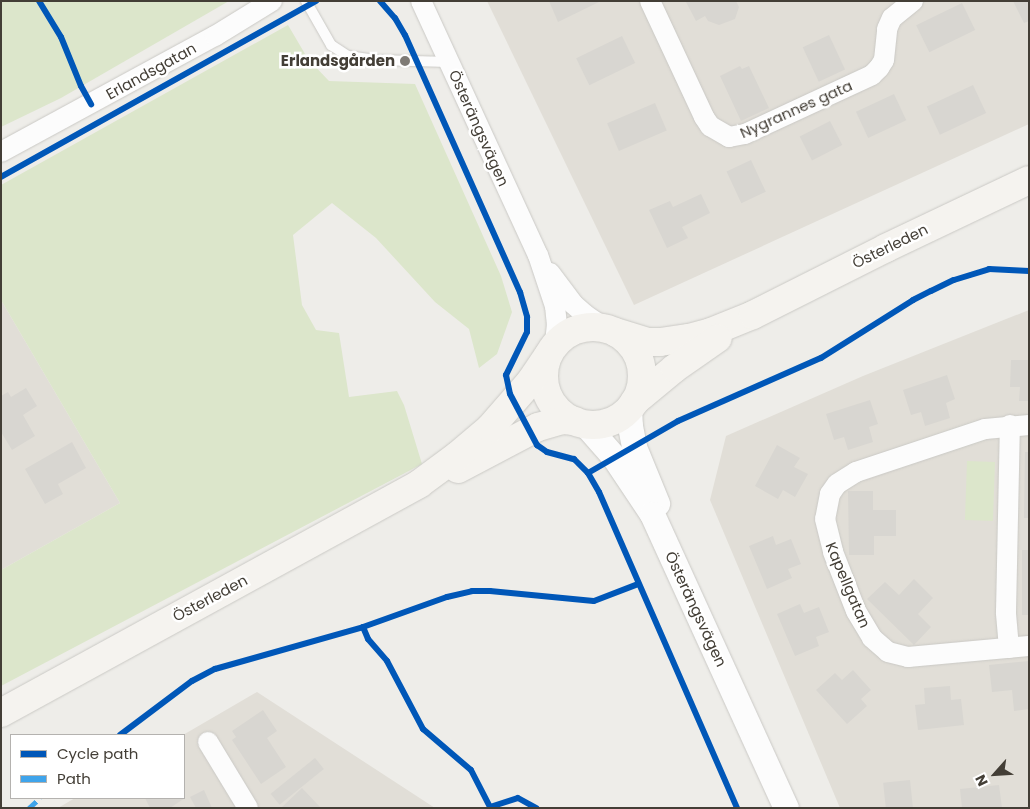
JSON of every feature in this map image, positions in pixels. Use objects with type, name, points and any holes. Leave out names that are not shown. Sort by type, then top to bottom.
[{"type":"main road","name":"Österleden","points":[[419,484],[457,456],[490,428],[530,382],[552,349],[574,330],[590,326],[611,330],[648,342],[673,342],[711,332],[753,315],[886,248],[1029,180]]},
{"type":"main road","name":"Österleden","points":[[1,713],[419,484],[473,462],[538,427],[563,420],[599,424],[612,420],[675,368],[753,315]]},
{"type":"main road","points":[[611,330],[629,343],[639,359],[641,382],[631,406]]},
{"type":"main road","points":[[552,349],[544,372],[546,389],[560,412],[580,423]]},
{"type":"street","name":"Erlandsgatan","points":[[1,152],[215,36],[272,1]]},
{"type":"street","name":"Österängsvägen","points":[[421,1],[538,255],[555,306],[557,324],[552,349]]},
{"type":"street","name":"Nygrannes gata","points":[[650,1],[704,117],[710,126],[729,137],[745,134],[872,75],[884,60],[887,29],[892,18],[913,1]]},
{"type":"street","name":"Österängsvägen","points":[[538,255],[573,304],[587,316],[611,330]]},
{"type":"street","name":"Österängsvägen","points":[[631,406],[630,426],[634,447],[661,511],[796,808]]},
{"type":"street","name":"Österängsvägen","points":[[580,423],[614,457],[652,514],[786,808]]},
{"type":"street","name":"Kapellgatan","points":[[1019,425],[1006,612],[1019,647],[908,657],[898,656],[879,646],[868,633],[856,611],[833,552],[825,519],[830,494],[844,478],[878,463],[985,429],[1019,425]]},
{"type":"street","points":[[208,742],[248,808]]},
{"type":"lane","points":[[306,1],[331,45],[348,56],[376,60],[449,62]]},
{"type":"shaded area","points":[[487,1],[1029,1],[1029,124],[634,305]]},
{"type":"shaded area","points":[[1,300],[120,503],[1,570]]},
{"type":"shaded area","points":[[1029,310],[1029,808],[840,808],[710,500],[726,436],[863,376]]},
{"type":"shaded area","points":[[257,692],[435,808],[58,808],[73,799],[185,799],[185,734]]},
{"type":"green space","points":[[1,1],[229,1],[61,98],[1,127]]},
{"type":"green space","points":[[288,25],[308,59],[329,81],[415,84],[501,276],[512,312],[497,354],[479,368],[469,329],[435,302],[376,238],[332,203],[293,235],[302,305],[316,330],[339,333],[349,397],[397,391],[404,405],[422,464],[1,686],[1,570],[120,503],[1,300],[1,185]]},
{"type":"green space","points":[[967,461],[995,462],[993,521],[965,520]]},
{"type":"building","points":[[549,1],[601,1],[558,22]]},
{"type":"building","points":[[736,1],[739,7],[735,19],[719,25],[708,21],[705,16],[696,21],[686,2]]},
{"type":"building","points":[[1013,1],[1029,1],[1029,21],[1024,23]]},
{"type":"building","points":[[962,3],[975,30],[929,52],[916,25]]},
{"type":"building","points":[[829,35],[845,69],[819,82],[803,47]]},
{"type":"building","points":[[622,36],[635,63],[589,85],[576,58]]},
{"type":"building","points":[[740,66],[742,69],[749,66],[769,108],[741,121],[720,76]]},
{"type":"building","points":[[973,85],[986,113],[940,135],[927,107]]},
{"type":"building","points":[[894,94],[906,120],[868,138],[856,112]]},
{"type":"building","points":[[655,103],[667,131],[619,151],[607,123]]},
{"type":"building","points":[[830,121],[842,145],[812,160],[800,136]]},
{"type":"building","points":[[751,160],[766,192],[741,203],[727,171]]},
{"type":"building","points":[[701,194],[710,213],[682,227],[688,238],[667,248],[649,210],[670,201],[673,207]]},
{"type":"building","points":[[1011,360],[1029,360],[1029,401],[1019,401],[1020,387],[1010,387]]},
{"type":"building","points":[[947,375],[955,399],[946,403],[950,418],[925,426],[921,412],[911,415],[903,390]]},
{"type":"building","points":[[26,388],[37,406],[23,415],[35,436],[12,450],[1,432],[1,396],[8,392],[11,397]]},
{"type":"building","points":[[870,400],[878,424],[869,427],[873,442],[848,450],[844,437],[834,440],[826,414]]},
{"type":"building","points":[[72,442],[86,468],[58,484],[63,494],[45,504],[25,469]]},
{"type":"building","points":[[777,445],[800,458],[794,467],[808,474],[795,497],[783,490],[778,499],[755,486]]},
{"type":"building","points":[[1025,452],[1029,452],[1029,518],[1024,518]]},
{"type":"building","points":[[848,491],[873,491],[873,510],[896,510],[896,536],[874,536],[874,555],[849,555]]},
{"type":"building","points":[[773,536],[776,545],[791,539],[801,564],[788,569],[792,578],[767,589],[749,546]]},
{"type":"building","points":[[1022,550],[1029,550],[1029,615],[1022,615]]},
{"type":"building","points":[[914,579],[933,598],[918,614],[931,627],[914,645],[867,599],[885,582],[899,595]]},
{"type":"building","points":[[800,604],[804,613],[819,607],[829,632],[816,637],[819,646],[795,656],[777,614]]},
{"type":"building","points":[[1029,661],[1029,709],[1014,711],[1012,690],[992,692],[989,665]]},
{"type":"building","points":[[853,670],[871,690],[861,699],[867,706],[847,724],[816,690],[835,673],[842,680]]},
{"type":"building","points":[[950,686],[951,700],[961,699],[964,725],[918,730],[915,705],[925,704],[924,688]]},
{"type":"building","points":[[263,710],[277,731],[267,738],[286,767],[261,784],[232,740],[236,737],[232,731]]},
{"type":"building","points":[[315,758],[324,769],[280,805],[271,794]]},
{"type":"building","points":[[910,780],[913,808],[886,808],[883,783]]},
{"type":"building","points":[[999,785],[1002,808],[962,808],[960,789]]},
{"type":"building","points":[[302,788],[321,808],[281,808]]},
{"type":"building","points":[[204,790],[212,808],[196,808],[190,797]]},
{"type":"building","points":[[146,799],[184,799],[170,808],[150,808]]},
{"type":"marked path","points":[[29,808],[39,799]]},
{"type":"cycle path","points":[[39,1],[61,37],[81,86],[91,104]]},
{"type":"cycle path","points":[[1,177],[316,1]]},
{"type":"cycle path","points":[[380,1],[395,18],[405,35],[520,292],[527,317],[527,332],[506,375],[510,394],[537,445],[547,452],[574,459],[588,473],[599,492],[737,808]]},
{"type":"cycle path","points":[[588,473],[678,421],[821,358],[913,300],[954,280],[989,269],[1029,271]]},
{"type":"cycle path","points":[[121,734],[192,681],[215,669],[363,627],[447,597],[472,591],[490,591],[594,601],[638,584]]},
{"type":"cycle path","points":[[363,627],[368,639],[387,661],[423,729],[471,770],[490,807],[518,798],[536,808]]},
{"type":"place","name":"Erlandsgården","points":[[405,61]]}]
